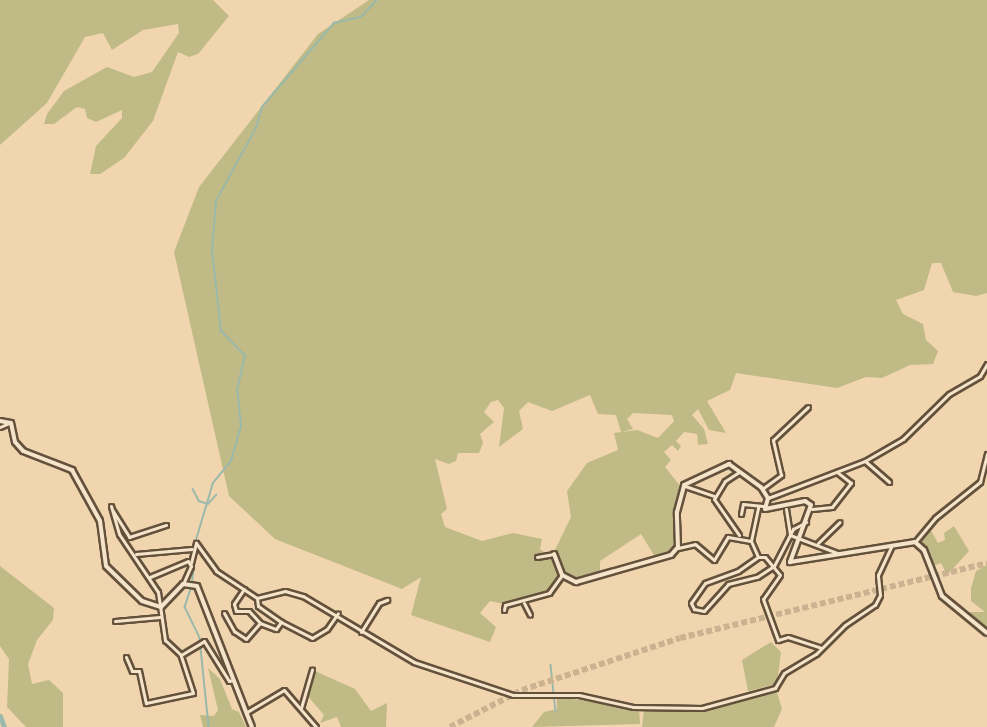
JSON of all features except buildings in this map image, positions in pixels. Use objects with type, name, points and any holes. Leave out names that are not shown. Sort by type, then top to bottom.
[{"type":"street","points":[[821,648],[788,637],[778,640],[763,600],[779,579],[774,566],[758,557],[751,541],[761,506],[768,498],[865,461],[903,439],[949,394],[980,376],[987,364]]},
{"type":"street","points":[[762,489],[781,475],[773,440],[808,407]]},
{"type":"street","points":[[0,421],[11,423]]},
{"type":"street","points":[[0,427],[11,423]]},
{"type":"street","points":[[11,423],[15,442],[23,451],[70,468],[100,520],[109,570],[142,601],[159,607],[169,603],[183,584],[191,563],[192,549]]},
{"type":"street","points":[[813,508],[789,557],[792,563],[915,542],[935,518],[980,482],[987,454]]},
{"type":"street","points":[[865,461],[889,482]]},
{"type":"street","points":[[678,548],[677,512],[684,485],[724,464],[762,489],[768,498]]},
{"type":"street","points":[[714,496],[729,476],[739,472]]},
{"type":"street","points":[[741,514],[743,504],[786,509],[805,501],[813,508],[832,507],[851,483],[837,472]]},
{"type":"street","points":[[684,485],[714,496]]},
{"type":"street","points":[[714,496],[717,508],[739,535],[751,541]]},
{"type":"street","points":[[126,657],[132,671],[139,671],[146,703],[193,693],[181,655],[165,640],[159,607],[150,577],[136,554],[118,532],[111,506],[129,537],[166,525]]},
{"type":"street","points":[[786,509],[790,535],[797,540],[819,543],[842,554]]},
{"type":"street","points":[[758,557],[738,571],[705,583],[691,603],[694,609],[705,611],[728,584],[757,577],[774,566],[790,535],[806,522]]},
{"type":"street","points":[[819,543],[840,522]]},
{"type":"street","points":[[537,557],[554,554],[562,575],[570,581],[582,581],[662,559],[678,548],[695,544],[714,560],[727,537],[739,535]]},
{"type":"street","points":[[915,542],[922,547],[942,596],[987,633]]},
{"type":"street","points":[[136,554],[192,549],[198,543],[213,568],[257,598],[289,591],[339,614],[361,632],[414,662],[513,695],[579,695],[641,708],[702,708],[772,689],[784,673],[821,648],[878,601],[878,575],[891,547]]},
{"type":"street","points":[[150,577],[178,562],[191,563]]},
{"type":"street","points":[[504,610],[505,605],[524,603],[549,593],[562,575]]},
{"type":"street","points":[[183,584],[200,590],[252,727]]},
{"type":"street","points":[[244,589],[234,604],[236,611],[249,612],[260,623],[273,629],[281,622]]},
{"type":"street","points":[[257,598],[258,606],[281,622],[312,638],[327,629],[339,614]]},
{"type":"street","points":[[361,632],[380,603],[387,600]]},
{"type":"street","points":[[524,603],[530,615]]},
{"type":"street","points":[[224,613],[234,631],[246,639],[260,623]]},
{"type":"street","points":[[115,621],[160,617]]},
{"type":"street","points":[[181,655],[201,640],[229,681],[233,680]]},
{"type":"street","points":[[301,708],[312,670]]},
{"type":"street","points":[[246,713],[284,690],[316,727]]},
{"type":"shaded area","points":[[0,0],[213,0],[229,16],[198,54],[189,57],[178,52],[153,121],[124,158],[100,174],[90,174],[96,146],[122,118],[122,110],[96,122],[87,118],[85,109],[77,107],[54,124],[44,124],[47,114],[64,91],[107,67],[134,77],[152,72],[179,33],[178,24],[143,30],[112,50],[103,33],[85,37],[47,103],[0,145]]},
{"type":"shaded area","points":[[369,0],[987,0],[987,293],[976,296],[953,292],[941,263],[932,263],[924,290],[896,300],[903,314],[923,324],[926,340],[938,351],[933,364],[910,365],[882,378],[866,377],[837,388],[736,373],[730,390],[707,401],[726,433],[709,430],[698,409],[692,415],[704,429],[708,444],[698,445],[697,434],[684,432],[676,441],[681,446],[678,451],[672,445],[664,452],[671,460],[665,467],[681,487],[676,546],[672,553],[657,560],[641,534],[600,561],[600,575],[577,580],[567,577],[554,552],[571,517],[567,491],[587,463],[618,450],[614,433],[637,430],[658,438],[674,421],[672,415],[633,413],[627,419],[633,429],[621,432],[616,415],[598,414],[590,395],[552,411],[528,402],[519,411],[523,429],[499,447],[504,408],[498,400],[491,402],[484,412],[494,422],[480,434],[483,443],[479,453],[458,453],[456,461],[449,464],[435,459],[447,509],[441,514],[445,527],[482,541],[513,533],[542,539],[540,549],[553,559],[559,576],[549,591],[504,604],[490,601],[480,613],[496,627],[490,642],[411,615],[421,577],[402,589],[275,539],[229,496],[174,252],[199,187],[318,34]]},
{"type":"shaded area","points":[[954,526],[969,551],[947,575],[941,563],[930,567],[920,539],[929,527],[938,543],[945,540],[944,533]]},
{"type":"shaded area","points":[[987,565],[987,631],[966,617],[968,612],[985,612],[971,601],[971,588],[976,571]]},
{"type":"shaded area","points":[[0,566],[54,608],[53,620],[37,640],[28,664],[32,684],[49,680],[63,693],[63,727],[26,727],[7,707],[9,659],[0,646]]},
{"type":"shaded area","points":[[771,642],[781,652],[777,684],[748,691],[742,660]]},
{"type":"shaded area","points":[[208,668],[220,679],[232,709],[239,712],[246,727],[203,727],[200,715],[214,716],[218,710]]},
{"type":"shaded area","points":[[315,671],[355,689],[371,711],[387,703],[386,727],[341,727],[337,717],[320,723],[324,715],[306,694]]},
{"type":"shaded area","points":[[776,689],[782,709],[774,727],[642,727],[644,709],[707,709]]},
{"type":"shaded area","points":[[557,697],[639,708],[640,724],[532,727],[544,712],[557,709]]},
{"type":"waterway","points":[[196,540],[213,483],[231,461],[241,426],[237,390],[245,356],[221,331],[212,250],[216,201],[256,128],[262,107],[334,23],[361,17],[377,0]]},
{"type":"waterway","points":[[193,489],[199,501],[208,504],[216,495]]},
{"type":"waterway","points":[[192,582],[196,550]]},
{"type":"waterway","points":[[192,586],[185,607],[200,638],[209,727]]},
{"type":"waterway","points":[[551,665],[556,712]]},
{"type":"waterway","points":[[0,716],[4,727]]},
{"type":"tunnel","points":[[450,727],[522,690],[680,638],[987,563]]}]
